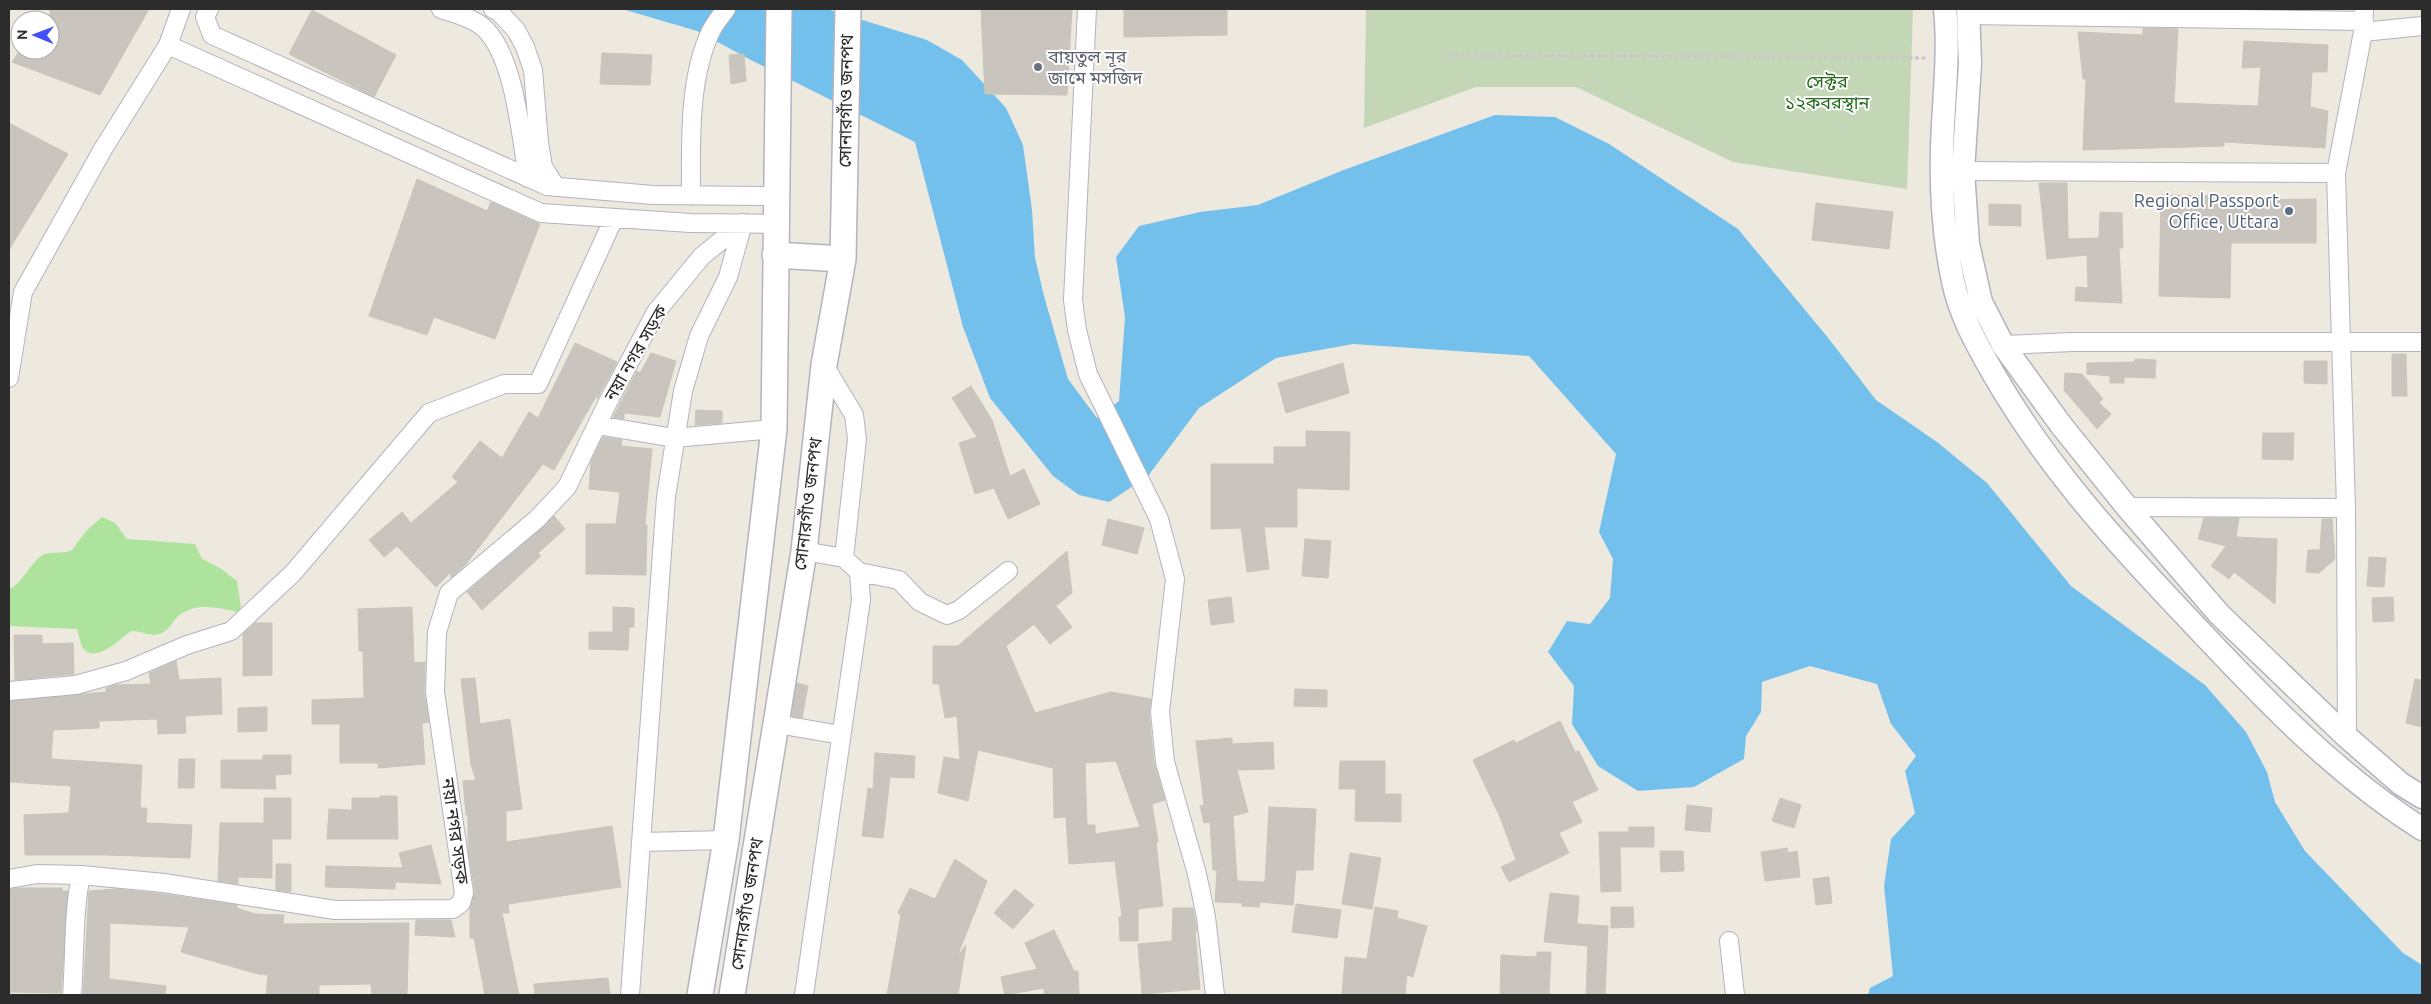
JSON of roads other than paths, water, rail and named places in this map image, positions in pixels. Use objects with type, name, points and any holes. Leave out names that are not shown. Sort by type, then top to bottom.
[{"type":"main road","name":"সোনারগাঁও জনপথ","points":[[700,995],[726,840],[774,429],[775,224],[780,9]]},
{"type":"main road","name":"সোনারগাঁও জনপথ","points":[[732,995],[804,550],[824,365],[843,259],[848,9]]},
{"type":"main road","points":[[775,256],[843,259]]},
{"type":"street","points":[[9,378],[23,292],[103,149],[168,45],[181,9]]},
{"type":"street","points":[[209,9],[205,17],[212,35],[547,186],[691,196],[776,196]]},
{"type":"street","points":[[441,9],[464,17],[486,29],[497,45],[514,97],[528,178]]},
{"type":"street","points":[[493,9],[499,12],[516,30],[525,47],[532,70],[539,142],[544,167],[556,187]]},
{"type":"street","points":[[691,196],[691,122],[701,54],[711,30],[726,9]]},
{"type":"street","points":[[1087,9],[1074,300],[1077,330],[1088,374],[1158,519],[1175,579],[1160,712],[1165,762],[1197,874],[1206,917],[1215,995]]},
{"type":"street","points":[[1945,9],[1946,58],[1942,168],[1944,219],[1953,282],[1975,342],[2017,415],[2082,503],[2237,670],[2316,749],[2388,807],[2422,829]]},
{"type":"street","points":[[2422,26],[2254,14],[1979,12],[1970,64],[1962,171],[1968,244],[1981,302],[2002,345],[2061,425],[2127,507],[2219,614],[2347,737],[2401,784],[2422,797]]},
{"type":"street","points":[[2347,737],[2346,508],[2336,173],[2364,21]]},
{"type":"street","points":[[168,45],[541,214],[690,223],[775,224]]},
{"type":"street","points":[[1962,171],[2336,173]]},
{"type":"street","points":[[9,691],[76,685],[126,671],[187,645],[231,631],[293,573],[429,413],[504,384],[538,384],[614,218]]},
{"type":"street","points":[[630,995],[666,497],[674,438],[683,390],[699,336],[728,277],[743,223]]},
{"type":"street","name":"নয়া নগর সড়ক","points":[[9,879],[37,874],[81,875],[164,884],[335,910],[453,909],[461,903],[464,893],[435,692],[436,632],[449,593],[537,519],[567,487],[656,312],[702,256],[743,223]]},
{"type":"street","points":[[2002,345],[2073,342],[2340,340],[2422,342]]},
{"type":"street","points":[[824,365],[854,415],[858,439],[844,558]]},
{"type":"street","name":"নয়া নগর সড়ক","points":[[597,425],[674,438],[774,429]]},
{"type":"street","points":[[2127,507],[2346,508]]},
{"type":"street","points":[[804,550],[844,558],[859,572],[899,580],[920,602],[947,615],[959,610],[1008,570]]},
{"type":"street","points":[[804,995],[862,600],[859,572]]},
{"type":"street","points":[[777,724],[841,735]]},
{"type":"street","points":[[642,842],[726,840]]},
{"type":"street","points":[[72,995],[76,955],[76,897],[81,875]]},
{"type":"street","points":[[1729,941],[1735,995]]},
{"type":"water","points":[[622,9],[827,9],[927,40],[962,60],[1006,108],[1023,145],[1032,210],[1035,258],[1044,296],[1068,379],[1097,418],[1119,401],[1125,317],[1116,257],[1139,226],[1200,212],[1258,205],[1341,171],[1495,115],[1555,117],[1609,144],[1738,229],[1829,339],[1876,400],[1937,442],[1987,483],[2071,586],[2205,685],[2246,732],[2267,772],[2275,802],[2305,851],[2403,953],[2422,965],[2422,995],[1868,995],[1870,988],[1893,976],[1884,886],[1891,839],[1915,813],[1905,771],[1916,756],[1891,724],[1877,684],[1810,666],[1762,682],[1761,712],[1746,736],[1744,759],[1694,787],[1638,791],[1598,766],[1572,724],[1574,686],[1548,652],[1567,621],[1590,624],[1610,598],[1613,559],[1599,532],[1616,454],[1529,356],[1353,344],[1276,358],[1199,408],[1148,476],[1109,502],[1079,495],[1053,476],[990,398],[963,327],[915,142],[697,31]]},
{"type":"place","name":"বায়তুল নূর জামে মসজিদ","points":[[1038,67]]},
{"type":"place","name":"Regional Passport Office, Uttara","points":[[2289,211]]},
{"type":"park label","name":"সেক্টর ১২কবরস্থান","points":[[1827,92]]}]
